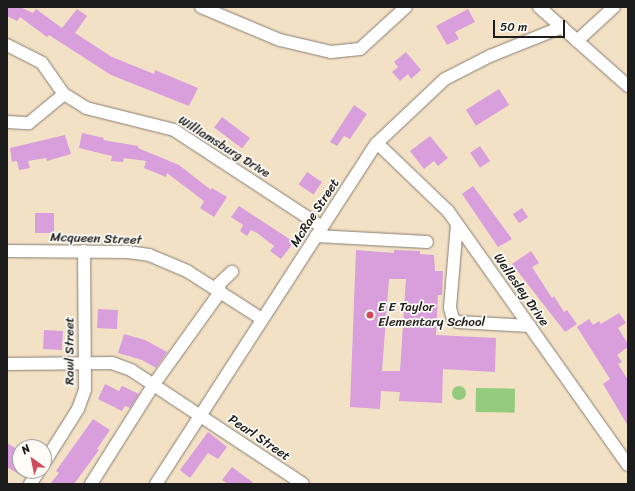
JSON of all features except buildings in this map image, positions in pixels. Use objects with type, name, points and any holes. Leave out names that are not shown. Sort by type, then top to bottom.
[{"type":"street","points":[[201,7],[280,40],[331,52],[360,49],[406,7]]},
{"type":"street","points":[[539,7],[628,86]]},
{"type":"street","points":[[577,41],[614,7]]},
{"type":"street","name":"McRae Street","points":[[156,484],[377,143],[445,79],[490,56],[562,27]]},
{"type":"street","name":"Williamsburg Drive","points":[[7,45],[42,63],[64,94],[86,108],[174,130],[319,231]]},
{"type":"street","points":[[7,122],[29,123],[64,94]]},
{"type":"street","name":"Wellesley Drive","points":[[377,143],[448,210],[628,465]]},
{"type":"street","points":[[458,224],[450,308],[453,319],[458,322],[530,326]]},
{"type":"street","points":[[319,231],[426,242]]},
{"type":"street","name":"Mcqueen Street","points":[[7,251],[84,251],[149,255],[187,271],[262,319]]},
{"type":"street","name":"Rawl Street","points":[[52,450],[78,409],[85,390],[83,363],[84,251]]},
{"type":"street","points":[[91,484],[154,384],[220,292],[219,284],[232,272]]},
{"type":"street","name":"Pearl Street","points":[[7,364],[112,363],[154,384],[303,484]]},
{"type":"green space","points":[[456,386],[462,386],[466,390],[466,396],[462,400],[456,400],[452,396],[452,390]]},
{"type":"green space","points":[[476,388],[515,389],[515,413],[476,412]]},
{"type":"place","name":"E E Taylor Elementary School","points":[[370,315]]}]
